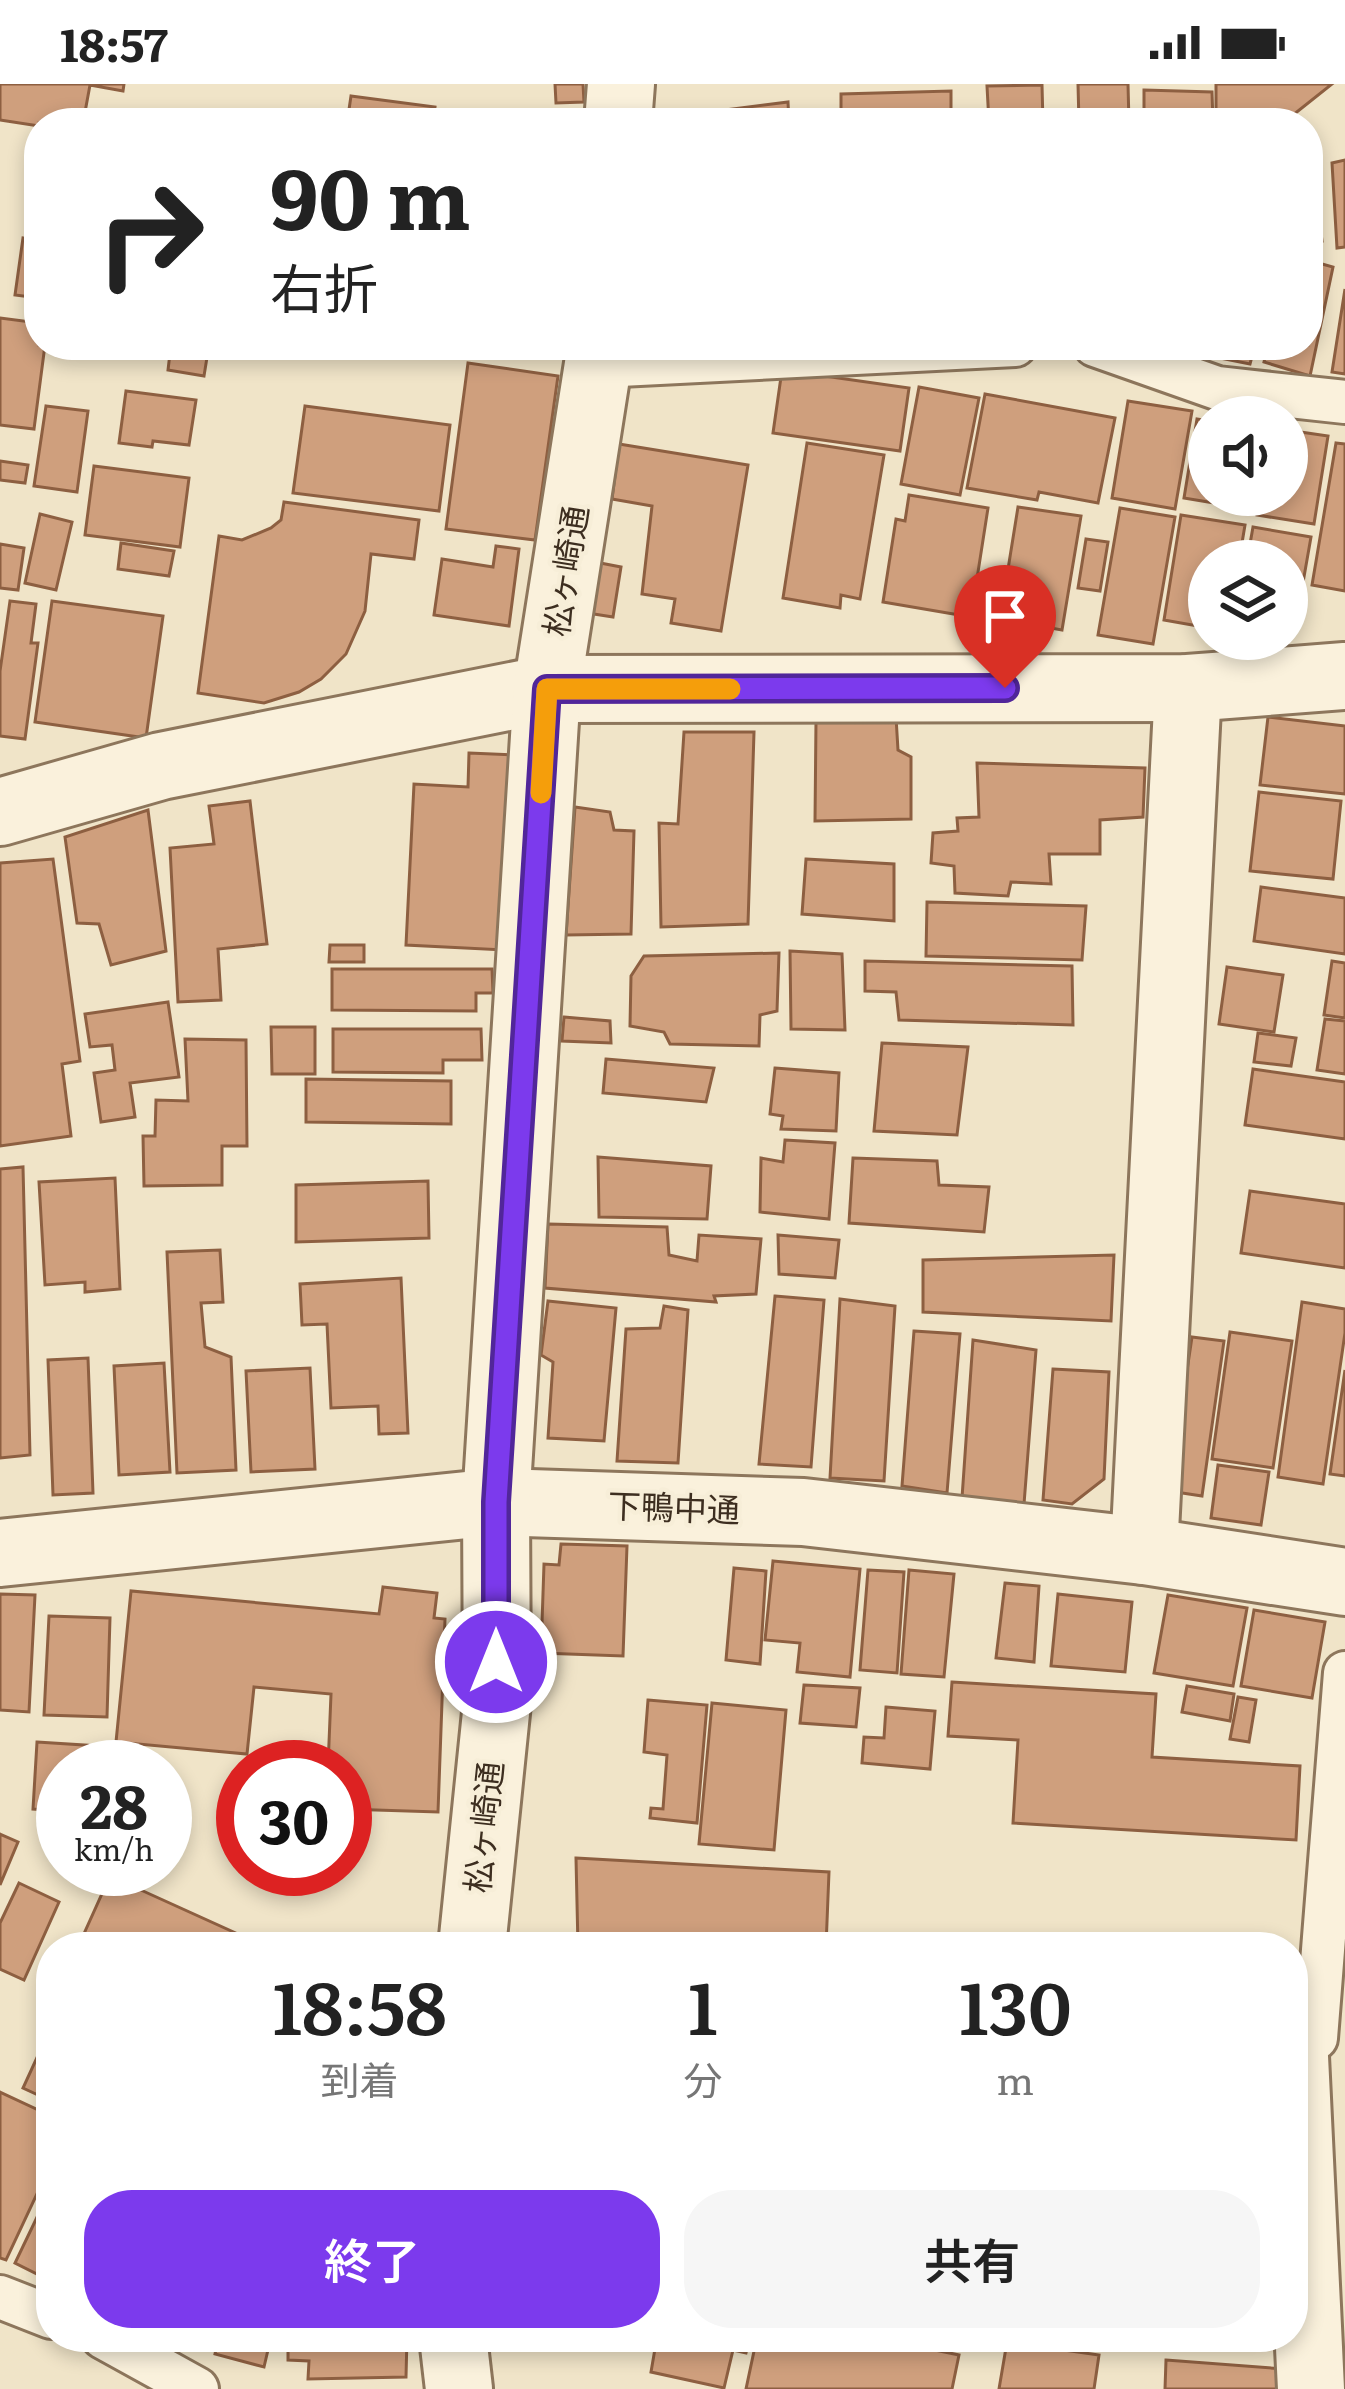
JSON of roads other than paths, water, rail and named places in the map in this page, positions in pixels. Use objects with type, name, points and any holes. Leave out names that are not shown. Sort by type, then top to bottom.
[{"type":"street","name":"松ヶ崎通","points":[[474,1932],[497,1702],[496,1502],[547,689],[599,360]]},
{"type":"street","points":[[0,812],[161,766],[547,689],[1188,688],[1345,676]]},
{"type":"street","points":[[1144,1551],[1188,688]]},
{"type":"street","name":"下鴨中通","points":[[0,1553],[496,1502],[802,1512],[1144,1551],[1345,1582]]},
{"type":"street","points":[[1312,2037],[1312,2389]]},
{"type":"street","points":[[455,2352],[459,2389]]},
{"type":"lane","points":[[1138,360],[1217,388],[1345,402]]},
{"type":"lane","points":[[1312,2037],[1345,1673]]},
{"type":"lane","points":[[0,2297],[36,2311]]},
{"type":"lane","points":[[130,2352],[197,2389]]}]
